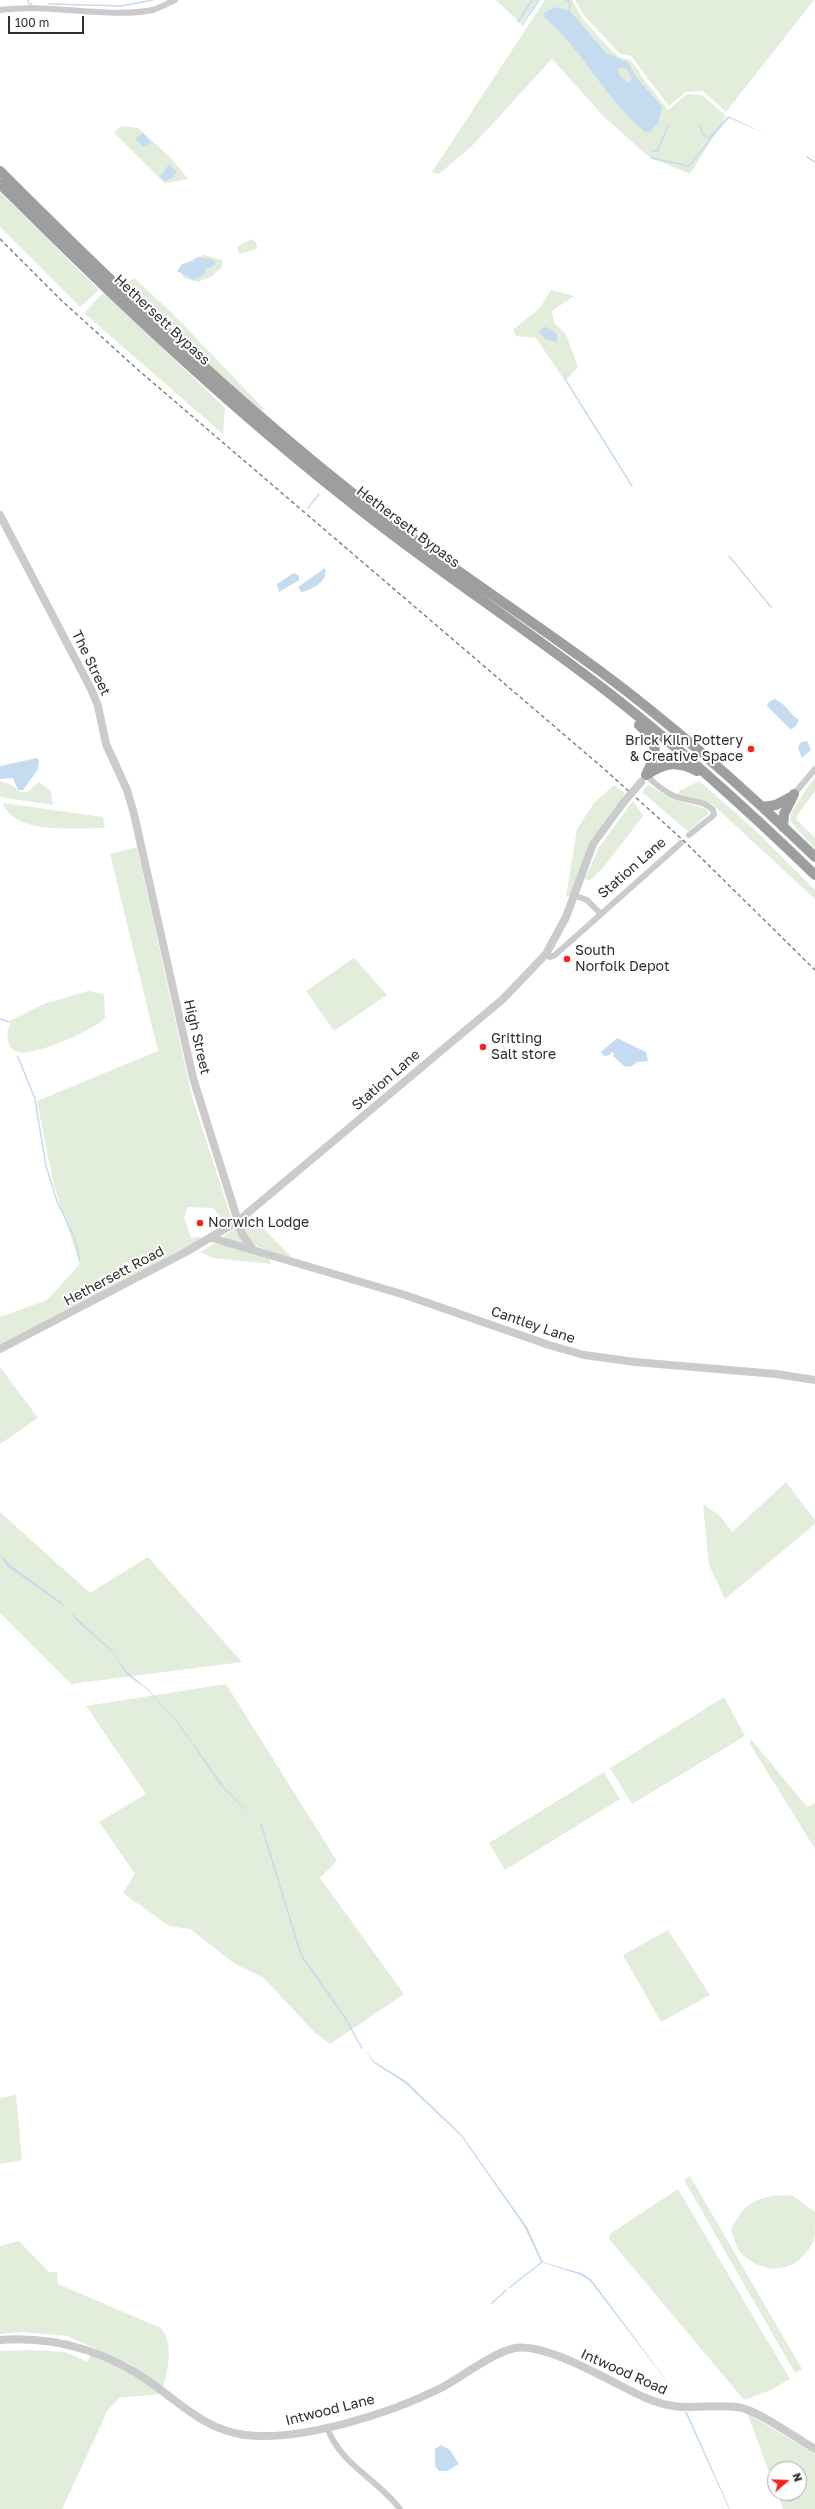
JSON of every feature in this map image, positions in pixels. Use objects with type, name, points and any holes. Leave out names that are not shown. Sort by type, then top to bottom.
[{"type":"highway","name":"Hethersett Bypass","points":[[0,171],[162,329],[274,429],[420,544],[623,688],[700,751],[763,807],[815,857]]},
{"type":"highway","name":"Hethersett Bypass","points":[[0,184],[161,340],[263,431],[392,535],[610,694],[723,788],[815,875]]},
{"type":"highway","points":[[610,694],[652,738],[655,754],[643,778]]},
{"type":"highway","points":[[643,778],[665,764],[678,763],[697,770],[723,788]]},
{"type":"highway","points":[[763,807],[776,805],[794,794]]},
{"type":"highway","points":[[783,827],[784,814],[794,794]]},
{"type":"street","points":[[0,10],[20,7],[131,13],[154,10],[175,0]]},
{"type":"street","name":"The Street","points":[[0,515],[91,689],[98,706],[106,744],[127,790],[142,855]]},
{"type":"street","points":[[794,794],[815,769]]},
{"type":"street","points":[[643,778],[675,796],[703,804],[713,810],[714,815],[689,834]]},
{"type":"street","name":"Station Lane","points":[[238,1221],[498,1003],[522,981],[546,954],[566,917],[593,844],[643,778]]},
{"type":"street","name":"Station Lane","points":[[546,954],[550,957],[554,955],[681,843]]},
{"type":"street","name":"High Street","points":[[142,855],[193,1078],[238,1221]]},
{"type":"street","name":"Station Lane","points":[[573,896],[587,900],[600,913]]},
{"type":"street","points":[[238,1221],[242,1234],[252,1248]]},
{"type":"street","name":"Hethersett Road","points":[[0,1349],[212,1238],[238,1221]]},
{"type":"street","name":"Cantley Lane","points":[[212,1238],[252,1248],[405,1295],[549,1345],[584,1355],[642,1363],[776,1374],[815,1380]]},
{"type":"street","name":"Intwood Lane","points":[[0,2340],[30,2339],[61,2343],[92,2351],[132,2371],[204,2422],[223,2431],[264,2437],[287,2436],[328,2427],[418,2398],[510,2349]]},
{"type":"street","name":"Intwood Road","points":[[510,2349],[524,2348],[549,2354],[648,2399],[673,2407],[687,2409],[733,2407],[746,2410],[815,2449]]},
{"type":"street","points":[[328,2427],[342,2453],[353,2467],[382,2489],[400,2509]]},
{"type":"green space","points":[[496,0],[538,0],[521,24]]},
{"type":"green space","points":[[545,0],[572,0],[582,18],[610,49],[619,57],[630,60],[638,69],[641,76],[668,110],[687,94],[702,95],[726,116],[690,174],[649,157],[604,117],[552,59],[474,144],[439,174],[432,172]]},
{"type":"green space","points":[[575,0],[814,0],[726,112],[703,91],[686,92],[669,106],[631,56],[620,54],[582,13]]},
{"type":"green space","points":[[121,126],[138,128],[172,159],[188,179],[165,183],[114,133]]},
{"type":"green space","points":[[0,192],[99,290],[80,307],[0,227]]},
{"type":"green space","points":[[251,239],[256,242],[257,249],[239,254],[237,247]]},
{"type":"green space","points":[[204,255],[222,260],[222,267],[212,276],[198,282],[184,278],[179,270],[187,262]]},
{"type":"green space","points":[[134,278],[174,315],[264,409],[261,410],[217,372],[125,285]]},
{"type":"green space","points":[[551,290],[574,296],[552,311],[554,323],[566,334],[578,367],[565,381],[536,338],[516,336],[513,330],[540,308]]},
{"type":"green space","points":[[104,292],[225,408],[223,434],[84,313]]},
{"type":"green space","points":[[815,776],[815,791],[797,816],[797,820],[815,838],[815,849],[790,821],[791,813]]},
{"type":"green space","points":[[0,781],[11,785],[20,792],[28,792],[39,782],[51,791],[53,805],[0,797]]},
{"type":"green space","points":[[699,781],[756,831],[815,890],[815,899],[712,804],[678,795],[679,791]]},
{"type":"green space","points":[[614,785],[625,793],[590,841],[571,895],[566,897],[577,829],[594,803]]},
{"type":"green space","points":[[648,785],[672,799],[707,809],[709,813],[690,830],[686,830],[642,792]]},
{"type":"green space","points":[[633,801],[643,816],[602,869],[589,881],[585,879],[599,847]]},
{"type":"green space","points":[[3,803],[103,817],[105,828],[63,829],[32,825],[19,820],[9,813]]},
{"type":"green space","points":[[137,847],[192,1097],[231,1217],[230,1222],[223,1227],[222,1218],[213,1208],[188,1207],[184,1217],[191,1238],[200,1237],[202,1241],[0,1345],[0,1317],[47,1300],[80,1264],[54,1186],[37,1101],[158,1051],[110,854]]},
{"type":"green space","points":[[354,958],[387,995],[334,1031],[306,991]]},
{"type":"green space","points":[[88,991],[104,994],[105,1018],[99,1023],[77,1035],[49,1047],[26,1052],[18,1052],[10,1047],[8,1029],[11,1020],[44,1004]]},
{"type":"green space","points":[[252,1216],[292,1258],[276,1254],[262,1248],[250,1239],[243,1225]]},
{"type":"green space","points":[[238,1226],[247,1244],[221,1238]]},
{"type":"green space","points":[[214,1244],[234,1246],[269,1259],[271,1264],[213,1258],[200,1252]]},
{"type":"green space","points":[[0,1367],[38,1418],[0,1444]]},
{"type":"green space","points":[[786,1482],[815,1520],[815,1524],[725,1599],[709,1565],[703,1504],[720,1516],[732,1532]]},
{"type":"green space","points":[[0,1512],[90,1593],[148,1557],[242,1662],[71,1684],[0,1613]]},
{"type":"green space","points":[[226,1684],[337,1861],[320,1878],[404,1994],[330,2044],[314,2032],[264,1978],[235,1964],[190,1929],[169,1926],[123,1893],[135,1874],[99,1822],[146,1794],[86,1706]]},
{"type":"green space","points":[[724,1697],[745,1736],[632,1804],[610,1768]]},
{"type":"green space","points":[[751,1739],[807,1807],[815,1803],[815,1849],[750,1744]]},
{"type":"green space","points":[[604,1772],[620,1799],[505,1870],[489,1843]]},
{"type":"green space","points":[[668,1930],[710,1995],[661,2022],[623,1955]]},
{"type":"green space","points":[[16,2095],[22,2160],[0,2164],[0,2098]]},
{"type":"green space","points":[[690,2176],[802,2369],[795,2373],[684,2180]]},
{"type":"green space","points":[[678,2189],[790,2379],[771,2390],[744,2400],[609,2239],[610,2234]]},
{"type":"green space","points":[[776,2195],[793,2196],[815,2212],[815,2234],[814,2240],[808,2251],[800,2259],[791,2265],[781,2268],[771,2268],[761,2266],[750,2261],[741,2253],[736,2245],[731,2230],[748,2205],[759,2199]]},
{"type":"green space","points":[[19,2241],[49,2272],[57,2272],[58,2284],[161,2328],[168,2342],[169,2350],[167,2373],[163,2388],[130,2364],[67,2336],[23,2332],[0,2334],[0,2246]]},
{"type":"green space","points":[[30,2350],[65,2352],[88,2362],[91,2352],[149,2385],[160,2394],[119,2398],[108,2410],[62,2509],[0,2509],[0,2351]]},
{"type":"green space","points":[[747,2413],[815,2454],[815,2509],[783,2509],[780,2501],[807,2501],[807,2461],[767,2461],[767,2467]]},
{"type":"water","points":[[556,7],[570,11],[606,53],[629,63],[626,68],[629,64],[636,77],[662,107],[658,123],[662,126],[656,124],[650,132],[645,132],[631,119],[606,90],[583,59],[558,30],[544,17],[545,12]],"holes":[[[617,68],[626,68],[632,78],[629,83],[621,77]]]},
{"type":"water","points":[[728,116],[769,135],[729,118],[710,140],[702,134],[700,126],[692,121],[701,126],[703,133],[709,138]]},
{"type":"water","points":[[143,133],[151,143],[143,147],[135,138]]},
{"type":"water","points":[[169,164],[177,172],[172,178],[165,181],[160,177]]},
{"type":"water","points":[[197,257],[213,260],[216,263],[210,268],[206,267],[204,274],[194,280],[177,271],[182,264],[192,262]]},
{"type":"water","points":[[544,327],[549,328],[557,334],[557,342],[545,339],[539,332]]},
{"type":"water","points":[[325,568],[326,573],[319,584],[301,592],[298,587]]},
{"type":"water","points":[[294,573],[299,576],[299,580],[279,592],[277,584]]},
{"type":"water","points":[[774,699],[782,703],[799,720],[796,726],[791,729],[788,727],[767,706],[768,703]]},
{"type":"water","points":[[807,741],[811,750],[802,758],[798,747],[801,742]]},
{"type":"water","points":[[37,758],[39,760],[38,769],[23,790],[18,790],[13,778],[0,779],[0,766]]},
{"type":"water","points":[[617,1038],[646,1052],[648,1061],[637,1062],[630,1067],[624,1066],[613,1056],[614,1053],[611,1052],[610,1055],[604,1056],[601,1052]]},
{"type":"water","points":[[0,1554],[10,1565],[61,1602],[65,1607],[7,1566]]},
{"type":"water","points":[[68,1610],[111,1649],[127,1672],[148,1689],[178,1722],[224,1787],[262,1826],[221,1786],[177,1722],[147,1689],[127,1675],[113,1653],[77,1621]]},
{"type":"water","points":[[364,2050],[375,2062],[406,2081],[461,2134],[527,2227],[543,2262],[581,2273],[591,2279],[684,2404],[590,2281],[581,2275],[541,2262],[524,2226],[461,2136],[405,2083],[374,2063]]},
{"type":"water","points":[[685,2412],[687,2412],[730,2509],[729,2509]]},
{"type":"water","points":[[441,2445],[450,2450],[459,2464],[447,2471],[439,2471],[435,2466],[435,2449]]},
{"type":"waterway","points":[[28,0],[29,4],[32,4]]},
{"type":"waterway","points":[[49,4],[121,6],[153,0]]},
{"type":"waterway","points":[[518,22],[532,0]]},
{"type":"waterway","points":[[522,25],[539,0]]},
{"type":"waterway","points":[[566,0],[570,2],[569,12]]},
{"type":"waterway","points":[[652,151],[657,151],[668,126]]},
{"type":"waterway","points":[[651,158],[689,166],[710,140]]},
{"type":"waterway","points":[[807,157],[815,162]]},
{"type":"waterway","points":[[565,379],[632,486]]},
{"type":"waterway","points":[[308,508],[319,494]]},
{"type":"waterway","points":[[729,556],[771,607]]},
{"type":"waterway","points":[[0,1019],[9,1022]]},
{"type":"waterway","points":[[18,1057],[35,1099],[46,1166],[57,1201],[75,1239],[80,1262]]},
{"type":"waterway","points":[[261,1824],[301,1955],[344,2016],[362,2048]]},
{"type":"waterway","points":[[509,2288],[542,2262]]},
{"type":"waterway","points":[[492,2303],[506,2290]]},
{"type":"railway","points":[[0,239],[61,300],[137,369],[603,768],[684,841],[815,970]]},
{"type":"place","name":"Brick Kiln Pottery & Creative Space","points":[[751,749]]},
{"type":"place","name":"South Norfolk Depot","points":[[567,959]]},
{"type":"place","name":"Gritting Salt store","points":[[483,1047]]},
{"type":"place","name":"Norwich Lodge","points":[[200,1223]]}]
